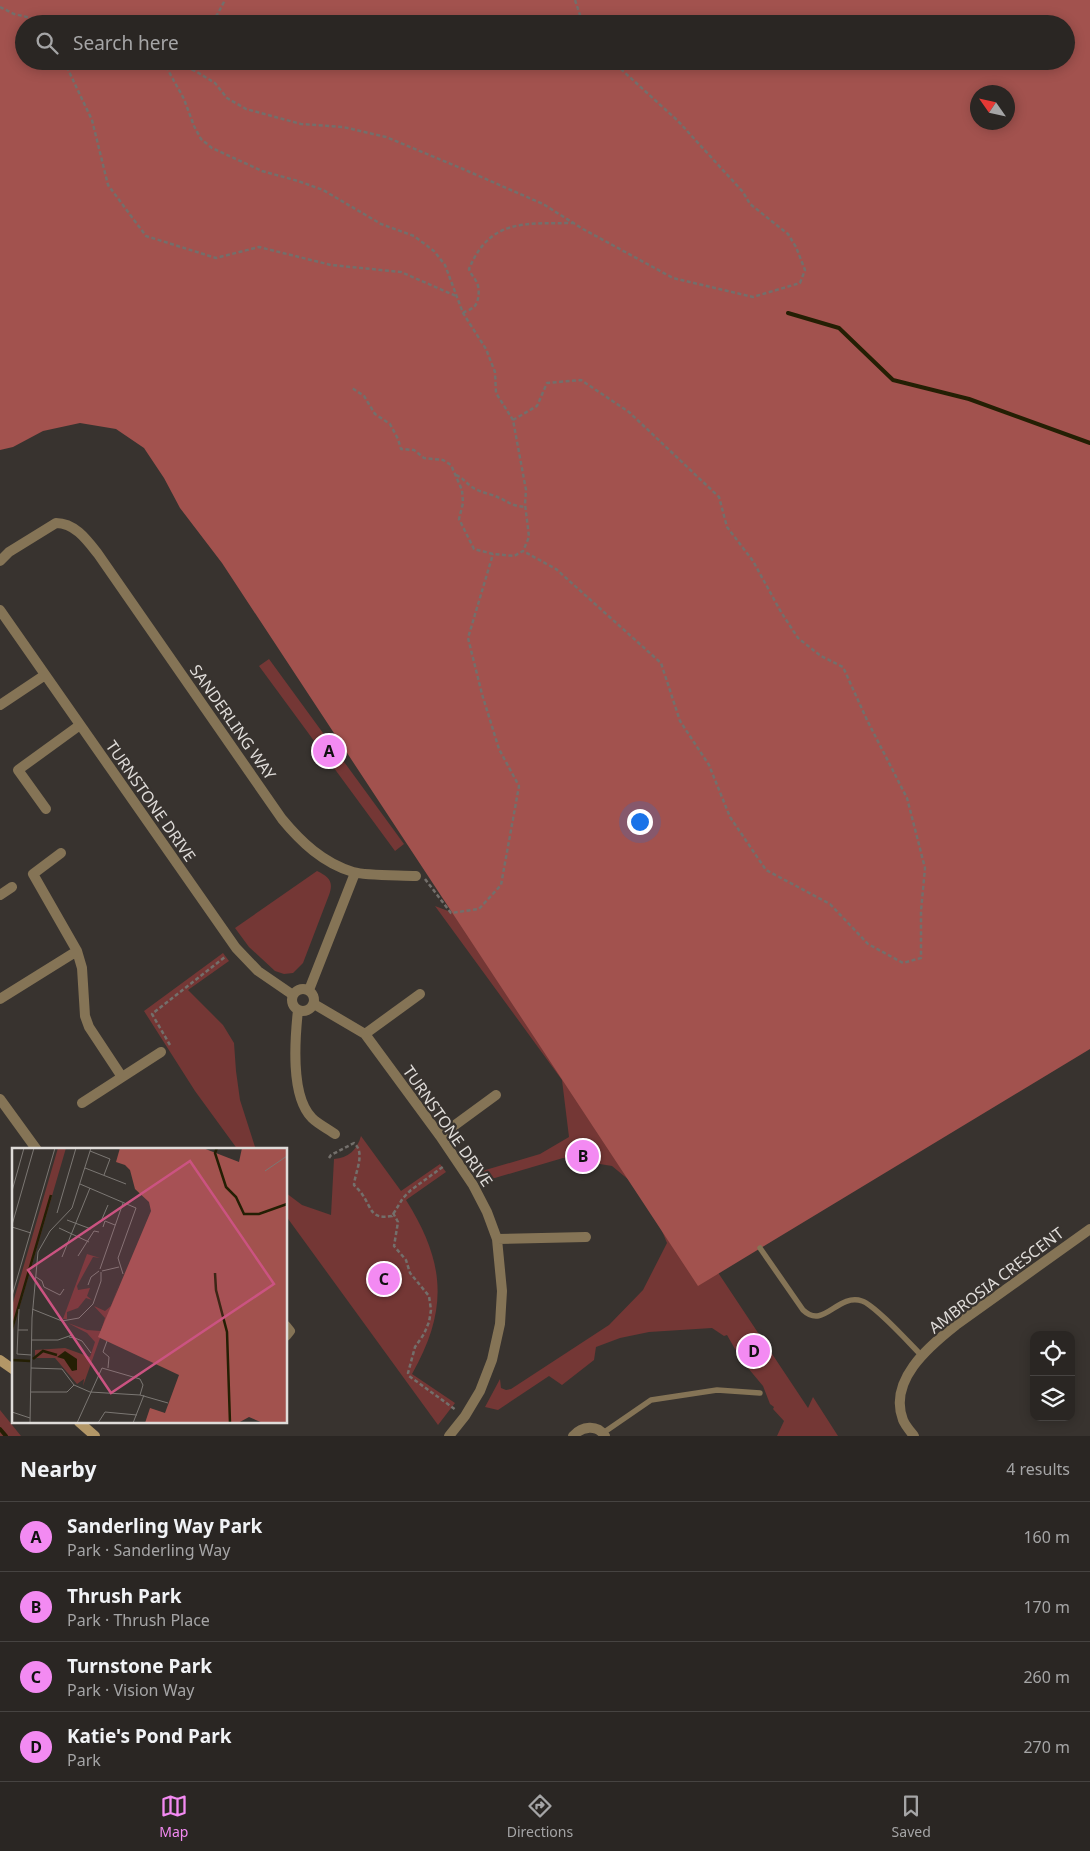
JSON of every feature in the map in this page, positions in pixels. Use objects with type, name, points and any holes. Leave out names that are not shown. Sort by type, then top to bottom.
[{"type":"main road","points":[[0,1360],[12,1369]]},
{"type":"main road","points":[[81,1424],[95,1436]]},
{"type":"street","name":"SANDERLING WAY","points":[[0,561],[9,552],[56,523],[64,523],[77,530],[98,554],[298,839],[313,852],[355,873],[419,875]]},
{"type":"street","name":"TURNSTONE DRIVE","points":[[0,610],[236,948],[258,971],[293,995]]},
{"type":"street","points":[[0,705],[45,675]]},
{"type":"street","points":[[46,810],[18,770],[80,725]]},
{"type":"street","points":[[61,853],[32,874],[77,951],[82,968],[85,1016],[122,1077]]},
{"type":"street","points":[[309,990],[355,873]]},
{"type":"street","points":[[0,895],[12,887]]},
{"type":"street","points":[[0,999],[77,951]]},
{"type":"street","points":[[298,1010],[305,1011],[314,1004],[315,999],[309,990],[303,988],[297,990],[293,995],[292,1001],[298,1010],[295,1060],[299,1086],[305,1106],[312,1118],[335,1134]]},
{"type":"street","points":[[365,1034],[420,994]]},
{"type":"street","name":"TURNSTONE DRIVE","points":[[314,1004],[365,1034],[440,1136],[473,1185],[487,1212],[497,1239],[502,1291],[500,1324],[492,1360],[480,1391],[465,1416],[449,1436]]},
{"type":"street","points":[[82,1103],[161,1052]]},
{"type":"street","points":[[440,1136],[496,1095]]},
{"type":"street","points":[[0,1099],[36,1148]]},
{"type":"street","name":"AMBROSIA CRESCENT","points":[[914,1436],[903,1420],[900,1391],[904,1379],[922,1356],[956,1325],[1090,1229]]},
{"type":"street","points":[[497,1239],[586,1237]]},
{"type":"street","points":[[573,1436],[578,1430],[586,1427],[595,1428],[604,1434]]},
{"type":"lane","points":[[760,1248],[802,1310],[809,1316],[818,1317],[840,1303],[853,1299],[864,1301],[874,1308],[922,1356]]},
{"type":"lane","points":[[604,1434],[651,1400],[717,1390],[760,1393]]},
{"type":"path","points":[[217,15],[225,0]]},
{"type":"path","points":[[575,0],[580,15]]},
{"type":"path","points":[[0,7],[18,15]]},
{"type":"path","points":[[68,70],[92,120],[108,185],[146,236],[216,258],[259,247],[331,265],[401,272],[457,296]]},
{"type":"path","points":[[168,70],[184,99],[201,140],[212,148],[262,171],[323,190],[381,224],[414,236],[434,251],[445,265],[463,313],[486,349],[495,372],[496,393],[513,420],[526,490],[529,537],[523,551],[514,556],[474,550],[459,519],[463,503],[462,490],[451,465],[443,460],[424,458],[414,450],[401,449],[390,424],[375,414],[364,396],[352,388]]},
{"type":"path","points":[[193,70],[215,83],[227,98],[246,109],[300,124],[343,126],[386,137],[543,204],[673,278],[753,297],[800,282],[805,270],[796,247],[788,234],[750,204],[743,192],[678,121],[622,70]]},
{"type":"path","points":[[463,313],[474,307],[477,302],[479,293],[477,283],[471,276],[469,269],[474,258],[487,240],[501,230],[516,225],[574,223]]},
{"type":"path","points":[[513,420],[537,406],[547,384],[581,380],[630,412],[719,496],[727,527],[754,561],[781,612],[798,638],[821,656],[842,666],[907,798],[925,868],[921,912],[921,958],[903,963],[868,944],[830,904],[766,870],[730,817],[710,765],[680,722],[660,663],[556,569],[523,551]]},
{"type":"path","points":[[455,474],[464,478],[470,486],[481,492],[497,497],[512,505],[526,507]]},
{"type":"path","points":[[419,875],[451,913],[479,909],[501,885],[519,786],[498,749],[468,638],[493,554]]},
{"type":"path","points":[[166,1036],[152,1014],[225,957]]},
{"type":"path","points":[[329,1158],[331,1155],[354,1143],[358,1147],[360,1157],[355,1172],[354,1185],[363,1195],[367,1206],[373,1213],[383,1218],[392,1216],[403,1198],[411,1190],[444,1166]]},
{"type":"path","points":[[393,1214],[398,1222],[394,1246],[406,1260],[410,1273],[429,1296],[431,1310],[424,1334],[415,1346],[408,1373],[457,1410]]},
{"type":"shaded area","points":[[0,0],[1090,0],[1090,1049],[698,1286],[222,563],[180,508],[164,478],[144,448],[116,429],[80,423],[43,431],[13,447],[0,450]]},
{"type":"shaded area","points":[[269,659],[404,844],[395,851],[259,666]]},
{"type":"shaded area","points":[[317,871],[325,875],[331,886],[303,963],[293,973],[284,974],[275,971],[249,947],[235,928]]},
{"type":"shaded area","points":[[435,906],[456,914],[715,1268],[808,1408],[813,1397],[838,1436],[777,1436],[784,1421],[770,1404],[763,1386],[748,1368],[741,1353],[735,1349],[727,1335],[724,1336],[712,1328],[649,1332],[620,1338],[596,1347],[594,1360],[562,1385],[549,1376],[498,1410],[485,1407],[500,1379],[501,1388],[511,1389],[609,1325],[643,1290],[667,1243],[647,1195],[612,1166],[563,1158],[488,1180],[482,1171],[540,1154],[569,1137],[562,1080]]},
{"type":"shaded area","points":[[223,953],[229,961],[188,990],[223,1025],[234,1043],[240,1100],[255,1148],[237,1148],[195,1091],[144,1011]]},
{"type":"shaded area","points":[[361,1136],[401,1191],[440,1164],[446,1172],[406,1200],[429,1244],[435,1265],[437,1286],[437,1307],[432,1328],[412,1374],[455,1403],[438,1425],[288,1219],[288,1194],[302,1205],[331,1215],[334,1159],[348,1155],[357,1145]]},
{"type":"shaded area","points":[[0,1410],[21,1436],[0,1436]]},
{"type":"waterway","points":[[788,313],[839,328],[893,380],[969,399],[1090,443]]},
{"type":"waterway","points":[[0,1429],[6,1436]]},
{"type":"place","name":"Sanderling Way Park","points":[[329,751]]},
{"type":"place","name":"Thrush Park","points":[[583,1156]]},
{"type":"place","name":"Turnstone Park","points":[[384,1279]]},
{"type":"place","name":"Katie's Pond Park","points":[[754,1351]]}]
